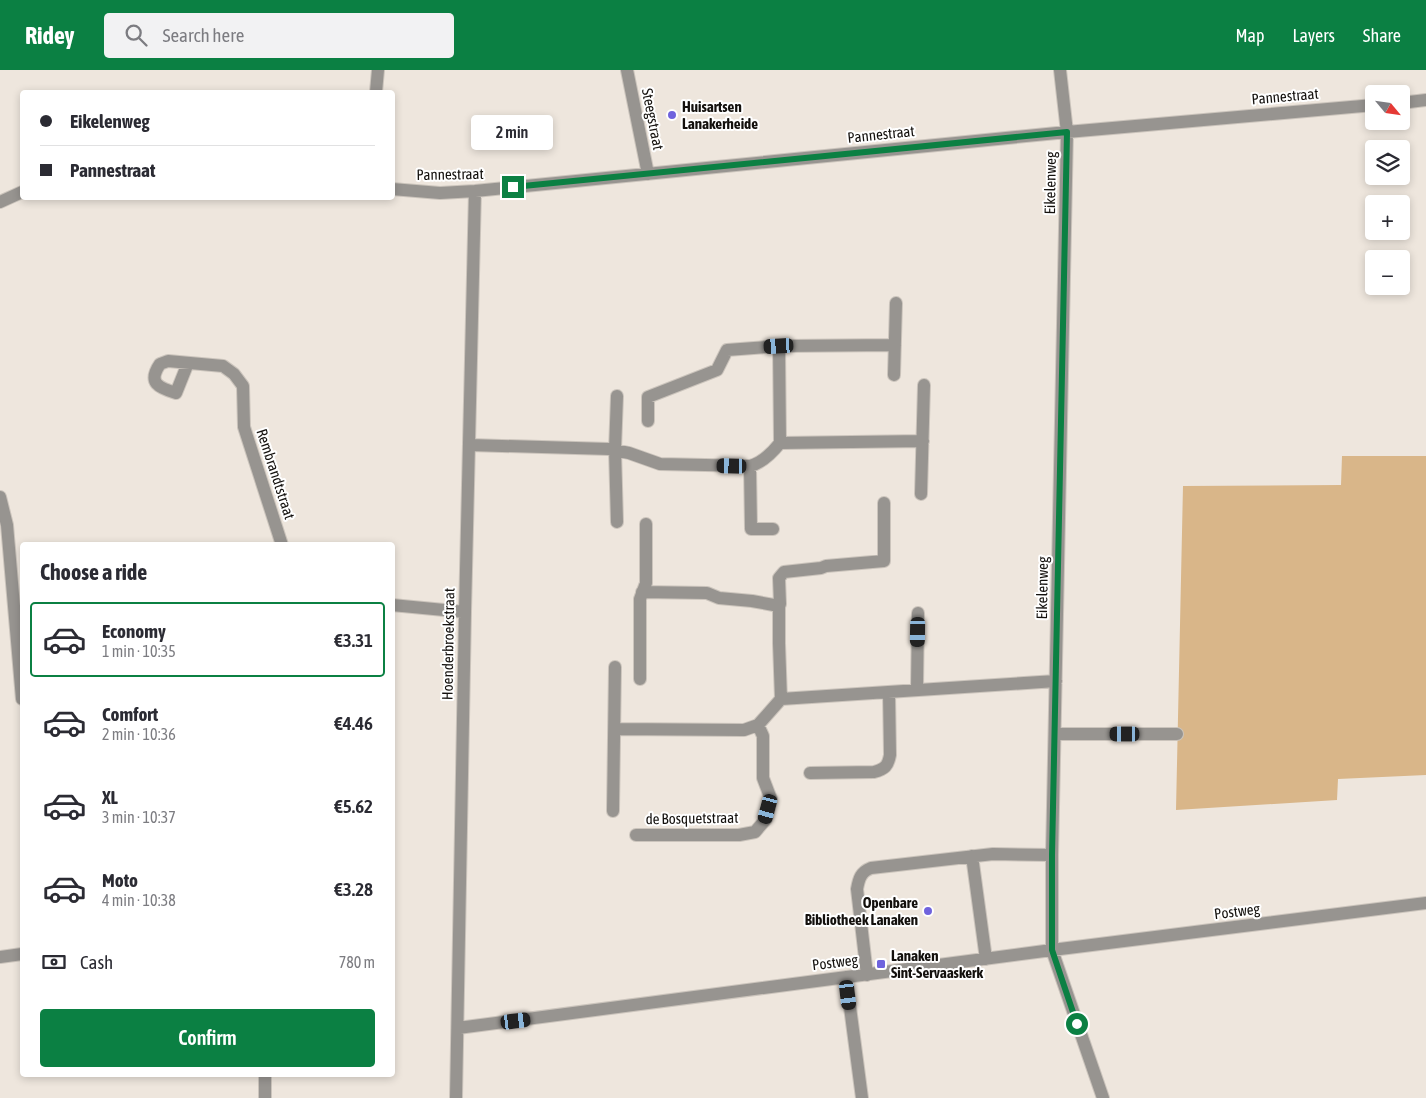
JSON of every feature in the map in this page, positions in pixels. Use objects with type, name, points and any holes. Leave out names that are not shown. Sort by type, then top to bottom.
[{"type":"street","points":[[376,90],[378,70]]},
{"type":"street","name":"Steegstraat","points":[[627,70],[648,174]]},
{"type":"street","name":"Eikelenweg","points":[[1060,70],[1067,132],[1052,855],[1052,950],[1103,1098]]},
{"type":"street","points":[[1410,101],[1426,100]]},
{"type":"street","name":"Pannestraat","points":[[395,189],[440,193],[475,191],[1067,132],[1365,106]]},
{"type":"street","name":"Hoenderbroekstraat","points":[[456,1098],[475,191]]},
{"type":"street","points":[[0,202],[20,193]]},
{"type":"street","points":[[894,375],[896,304]]},
{"type":"street","points":[[648,421],[648,397],[717,370],[727,350],[779,346],[895,344]]},
{"type":"street","points":[[470,444],[609,448],[660,464],[750,466],[757,464],[780,443],[779,346]]},
{"type":"street","name":"Rembrandtstraat","points":[[188,363],[222,366],[234,374],[243,386],[244,427],[281,542]]},
{"type":"street","points":[[921,494],[924,385]]},
{"type":"street","points":[[616,522],[615,450],[617,396]]},
{"type":"street","points":[[780,443],[923,442]]},
{"type":"street","points":[[750,466],[751,529],[773,529]]},
{"type":"street","points":[[0,497],[17,576],[20,649]]},
{"type":"street","points":[[615,729],[744,730],[758,725],[781,699],[779,578],[784,572],[884,561],[884,502]]},
{"type":"street","points":[[640,679],[640,599],[646,584],[646,524]]},
{"type":"street","points":[[642,592],[708,593],[719,598],[779,606]]},
{"type":"street","points":[[395,605],[465,612]]},
{"type":"street","points":[[917,690],[918,613]]},
{"type":"street","points":[[613,811],[615,667]]},
{"type":"street","points":[[781,699],[1056,681]]},
{"type":"street","points":[[810,773],[874,772],[884,770],[889,763],[890,755],[889,692]]},
{"type":"street","name":"de Bosquetstraat","points":[[636,835],[739,835],[755,832],[766,819],[771,800],[763,778],[763,736],[758,725]]},
{"type":"street","points":[[1055,734],[1176,734]]},
{"type":"street","points":[[867,975],[857,889],[861,874],[871,868],[992,854],[1052,855]]},
{"type":"street","points":[[972,856],[986,959]]},
{"type":"street","name":"Postweg","points":[[458,1028],[1426,903]]},
{"type":"street","points":[[0,957],[20,954]]},
{"type":"street","points":[[846,977],[862,1098]]},
{"type":"street","points":[[265,1077],[265,1098]]},
{"type":"shaded area","points":[[1342,456],[1426,456],[1426,775],[1338,779],[1337,800],[1176,810],[1183,486],[1341,485]]},
{"type":"place","name":"Huisartsen Lanakerheide","points":[[672,115]]},
{"type":"place","name":"Openbare Bibliotheek Lanaken","points":[[928,911]]},
{"type":"place","name":"Lanaken Sint-Servaaskerk","points":[[881,964]]},
{"type":"route","points":[[513,187],[1067,132],[1052,855],[1052,950],[1077,1024]]}]
